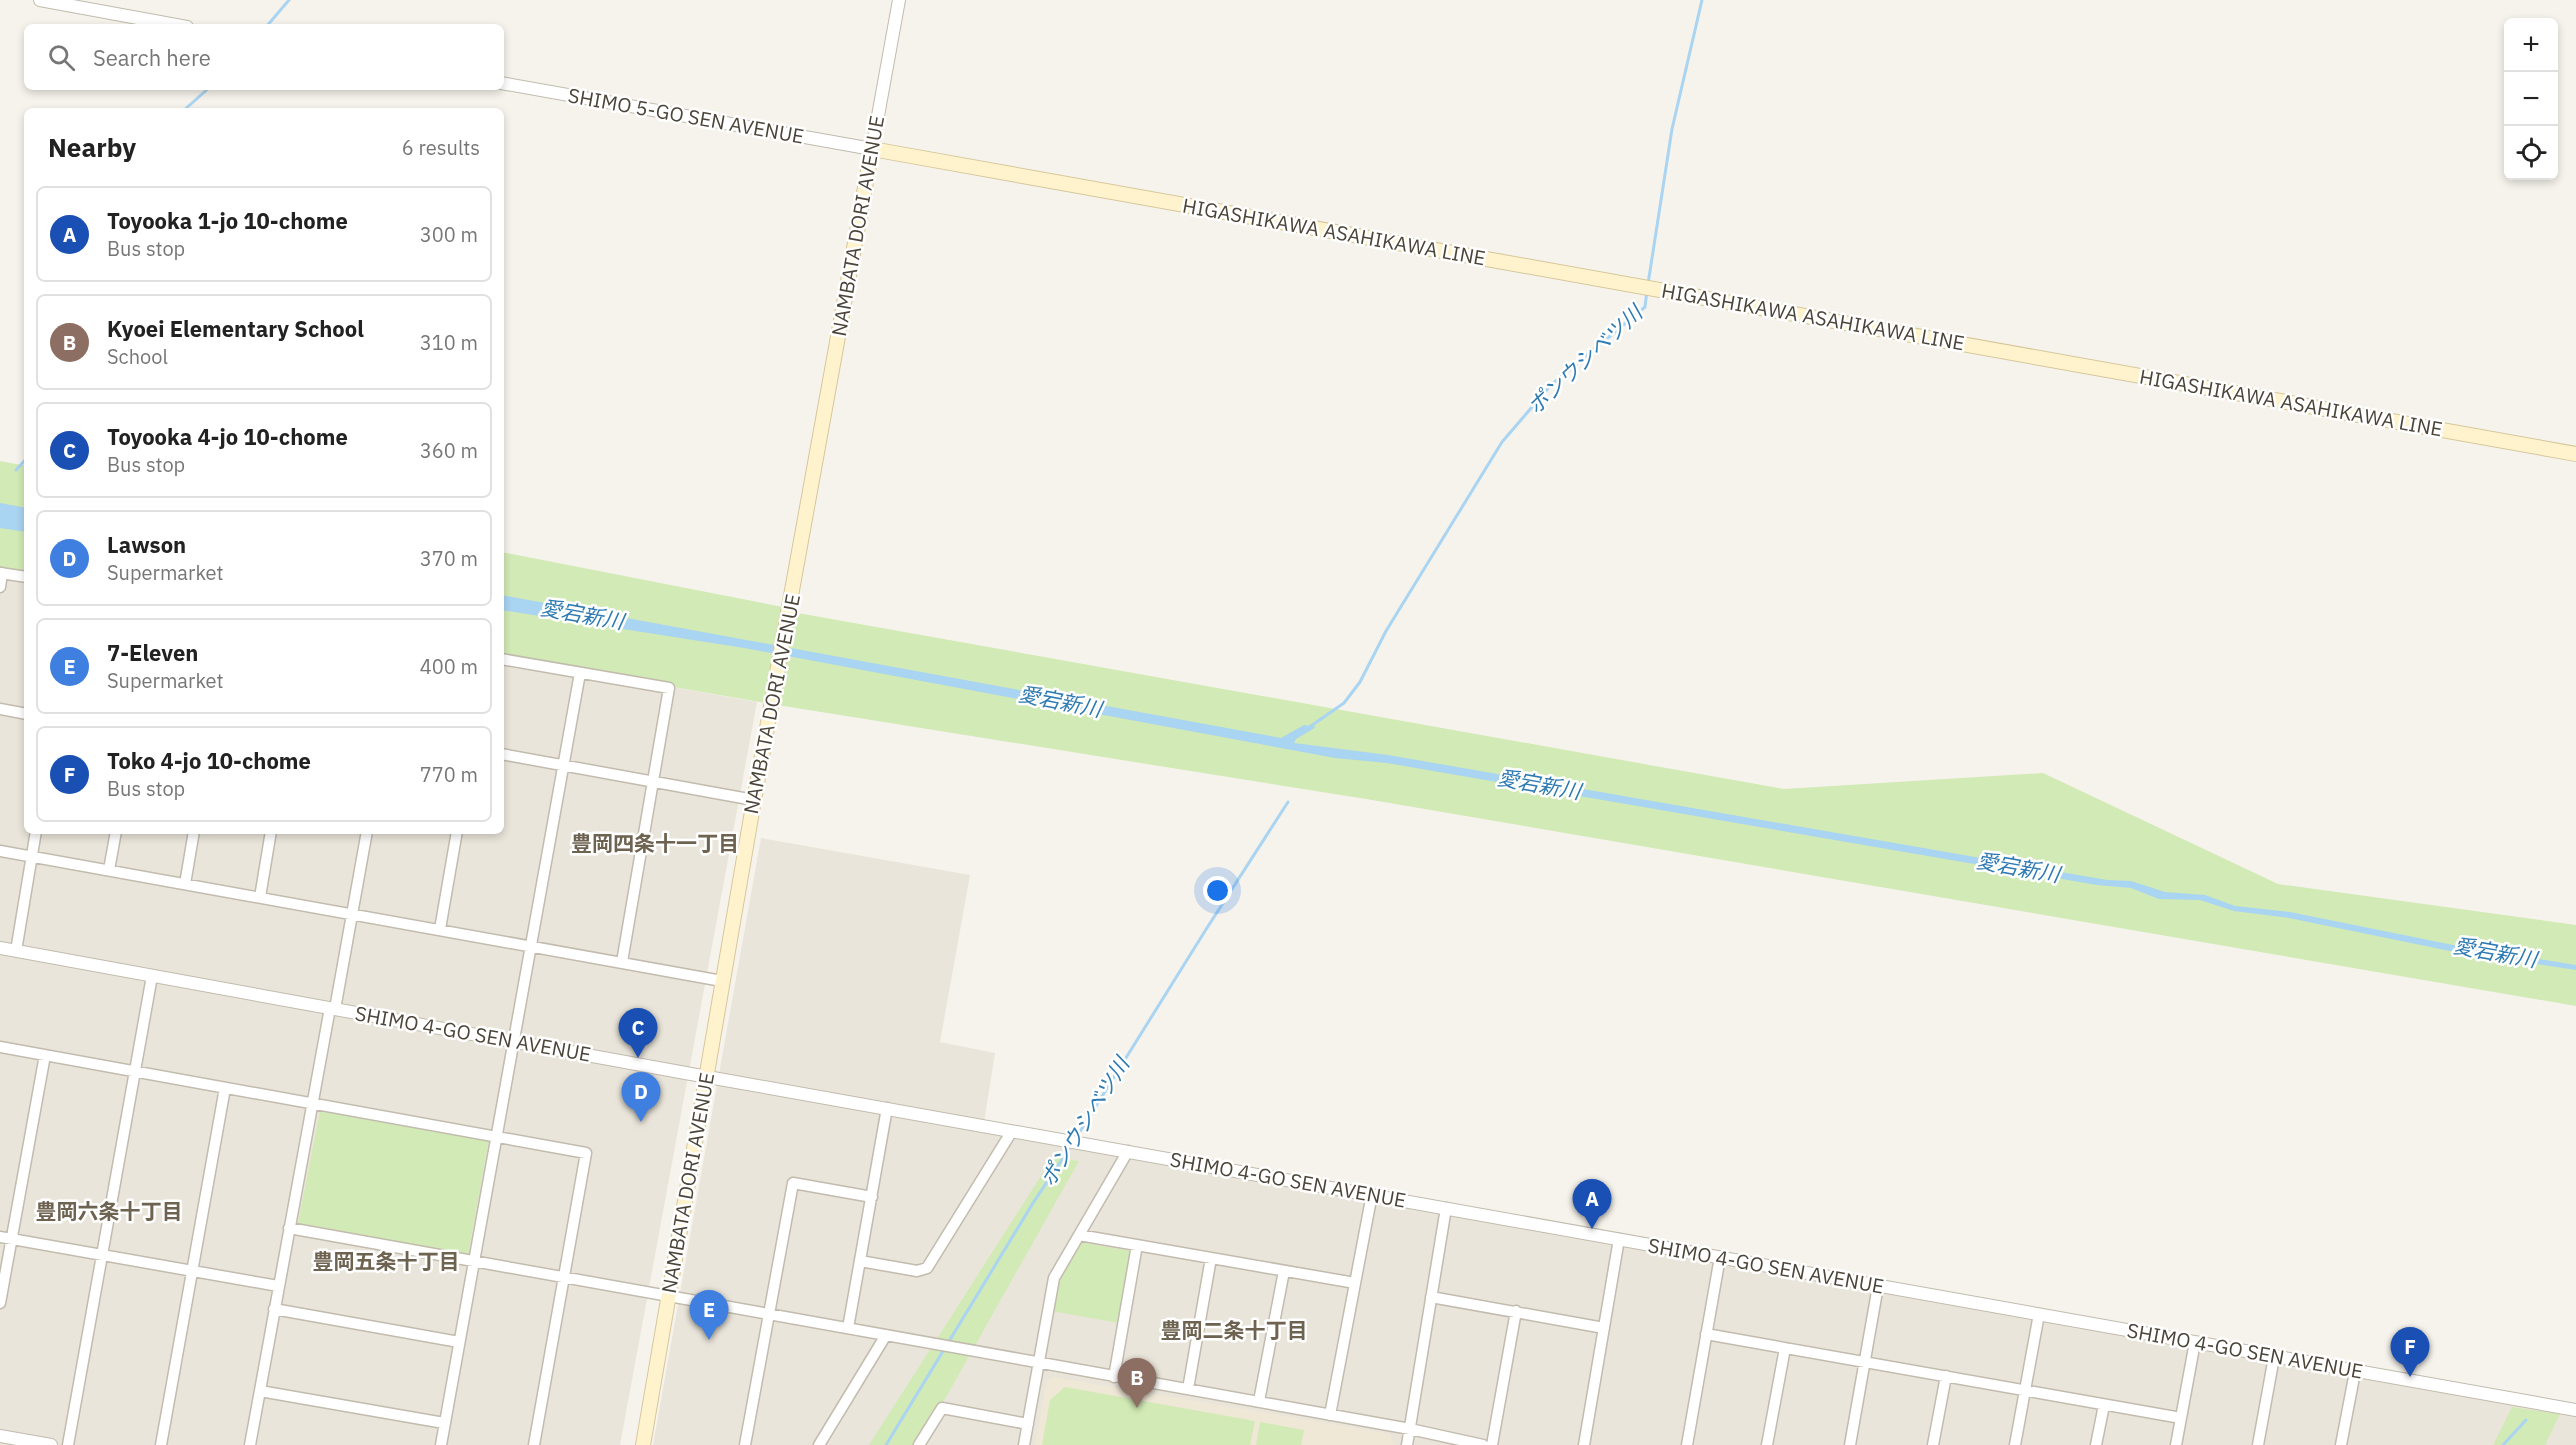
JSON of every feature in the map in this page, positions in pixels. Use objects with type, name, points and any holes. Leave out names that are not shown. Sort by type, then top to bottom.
[{"type":"main road","name":"HIGASHIKAWA ASAHIKAWA LINE","points":[[872,149],[2576,454]]},
{"type":"main road","name":"NAMBATA DORI AVENUE","points":[[643,1445],[722,981],[872,149]]},
{"type":"street","points":[[40,0],[171,24]]},
{"type":"street","name":"NAMBATA DORI AVENUE","points":[[872,149],[899,0]]},
{"type":"street","name":"SHIMO 5-GO SEN AVENUE","points":[[504,84],[872,149]]},
{"type":"street","points":[[0,587],[1,573],[24,577]]},
{"type":"street","points":[[504,660],[669,688],[622,962]]},
{"type":"street","points":[[441,1445],[580,673]]},
{"type":"street","points":[[0,709],[24,713]]},
{"type":"street","points":[[504,755],[754,800]]},
{"type":"street","points":[[16,951],[36,834]]},
{"type":"street","points":[[109,870],[115,834]]},
{"type":"street","points":[[185,884],[193,834]]},
{"type":"street","points":[[260,897],[271,834]]},
{"type":"street","points":[[250,1445],[311,1103],[333,1008],[366,834]]},
{"type":"street","points":[[440,929],[456,834]]},
{"type":"street","points":[[0,851],[722,981]]},
{"type":"street","name":"SHIMO 4-GO SEN AVENUE","points":[[0,948],[2576,1410]]},
{"type":"street","points":[[68,1445],[152,976]]},
{"type":"street","points":[[0,1047],[586,1153],[534,1445]]},
{"type":"street","points":[[0,1303],[6,1238],[45,1055]]},
{"type":"street","points":[[160,1445],[225,1088]]},
{"type":"street","points":[[848,1328],[887,1108]]},
{"type":"street","points":[[860,1261],[917,1271],[927,1268],[1012,1131]]},
{"type":"street","points":[[1024,1445],[1054,1278],[1128,1151]]},
{"type":"street","points":[[745,1445],[793,1183],[872,1197]]},
{"type":"street","points":[[1330,1415],[1372,1194]]},
{"type":"street","points":[[1407,1445],[1446,1208]]},
{"type":"street","points":[[290,1228],[1114,1377],[1410,1428],[1483,1445]]},
{"type":"street","points":[[1079,1235],[1355,1283]]},
{"type":"street","points":[[6,1238],[278,1286]]},
{"type":"street","points":[[1584,1445],[1619,1239]]},
{"type":"street","points":[[1114,1377],[1137,1245]]},
{"type":"street","points":[[1687,1445],[1720,1257]]},
{"type":"street","points":[[1188,1389],[1211,1258]]},
{"type":"street","points":[[1258,1401],[1284,1271]]},
{"type":"street","points":[[1850,1445],[1878,1286]]},
{"type":"street","points":[[1431,1297],[1605,1328]]},
{"type":"street","points":[[274,1309],[459,1342]]},
{"type":"street","points":[[1492,1445],[1516,1311]]},
{"type":"street","points":[[2015,1445],[2039,1314]]},
{"type":"street","points":[[1706,1334],[2181,1418]]},
{"type":"street","points":[[819,1445],[886,1335]]},
{"type":"street","points":[[2176,1445],[2195,1342]]},
{"type":"street","points":[[1767,1445],[1785,1348]]},
{"type":"street","points":[[2258,1445],[2274,1357]]},
{"type":"street","points":[[2341,1445],[2355,1372]]},
{"type":"street","points":[[1933,1445],[1946,1376]]},
{"type":"street","points":[[260,1392],[444,1424]]},
{"type":"street","points":[[2096,1445],[2104,1405]]},
{"type":"street","points":[[919,1445],[942,1408],[1028,1424]]},
{"type":"street","points":[[0,1436],[51,1445]]},
{"type":"shaded area","points":[[0,568],[24,572],[24,834],[504,834],[504,658],[757,702],[620,1445],[0,1445]]},
{"type":"shaded area","points":[[761,838],[970,875],[940,1042],[995,1053],[983,1129],[2576,1416],[2576,1445],[653,1445]]},
{"type":"shaded area","points":[[1053,1377],[1390,1434],[1395,1445],[1035,1445],[1047,1381]]},
{"type":"green space","points":[[0,461],[24,465],[24,572],[0,568]]},
{"type":"green space","points":[[504,553],[783,607],[792,612],[1784,789],[2043,773],[2278,884],[2576,925],[2576,1006],[1366,799],[765,703],[504,658]]},
{"type":"green space","points":[[320,1111],[489,1139],[468,1255],[298,1223]]},
{"type":"green space","points":[[1053,1157],[1079,1161],[919,1445],[869,1445]]},
{"type":"green space","points":[[1079,1242],[1131,1251],[1118,1323],[1052,1311],[1057,1281]]},
{"type":"green space","points":[[1065,1387],[1255,1421],[1250,1445],[1042,1445],[1050,1400]]},
{"type":"green space","points":[[2512,1407],[2560,1414],[2545,1445],[2493,1445]]},
{"type":"green space","points":[[1260,1422],[1304,1430],[1301,1445],[1256,1445]]},
{"type":"water","points":[[0,503],[24,507],[24,532],[0,528]]},
{"type":"water","name":"愛宕新川","points":[[504,596],[1281,738],[1304,725],[1316,727],[1296,739],[1294,743],[1388,755],[2107,880],[2131,881],[2165,892],[2205,895],[2235,906],[2290,912],[2453,945],[2576,965],[2576,970],[2450,951],[2289,918],[2234,911],[2200,900],[2159,899],[2131,888],[2097,885],[1387,763],[1335,758],[744,648],[504,610]]},
{"type":"waterway","points":[[269,24],[289,0]]},
{"type":"waterway","name":"ポンウシベツ川","points":[[1648,284],[1672,129],[1702,0]]},
{"type":"waterway","points":[[186,108],[207,90]]},
{"type":"waterway","name":"ポンウシベツ川","points":[[1308,728],[1344,703],[1360,682],[1386,631],[1502,442],[1551,385],[1645,307],[1647,290]]},
{"type":"waterway","points":[[16,470],[24,461]]},
{"type":"waterway","name":"ポンウシベツ川","points":[[1076,1138],[1288,802]]},
{"type":"waterway","name":"ポンウシベツ川","points":[[886,1445],[1033,1203],[1071,1146]]},
{"type":"waterway","points":[[2503,1445],[2526,1420]]},
{"type":"place","name":"Toyooka 4-jo 10-chome","points":[[638,1058]]},
{"type":"place","name":"Lawson","points":[[641,1122]]},
{"type":"place","name":"Toyooka 1-jo 10-chome","points":[[1592,1229]]},
{"type":"place","name":"7-Eleven","points":[[709,1340]]},
{"type":"place","name":"Toko 4-jo 10-chome","points":[[2410,1377]]},
{"type":"place","name":"Kyoei Elementary School","points":[[1137,1408]]},
{"type":"district","name":"豊岡四条十一丁目","points":[[655,844]]},
{"type":"district","name":"豊岡六条十丁目","points":[[109,1212]]},
{"type":"district","name":"豊岡五条十丁目","points":[[386,1262]]},
{"type":"district","name":"豊岡二条十丁目","points":[[1234,1331]]}]
